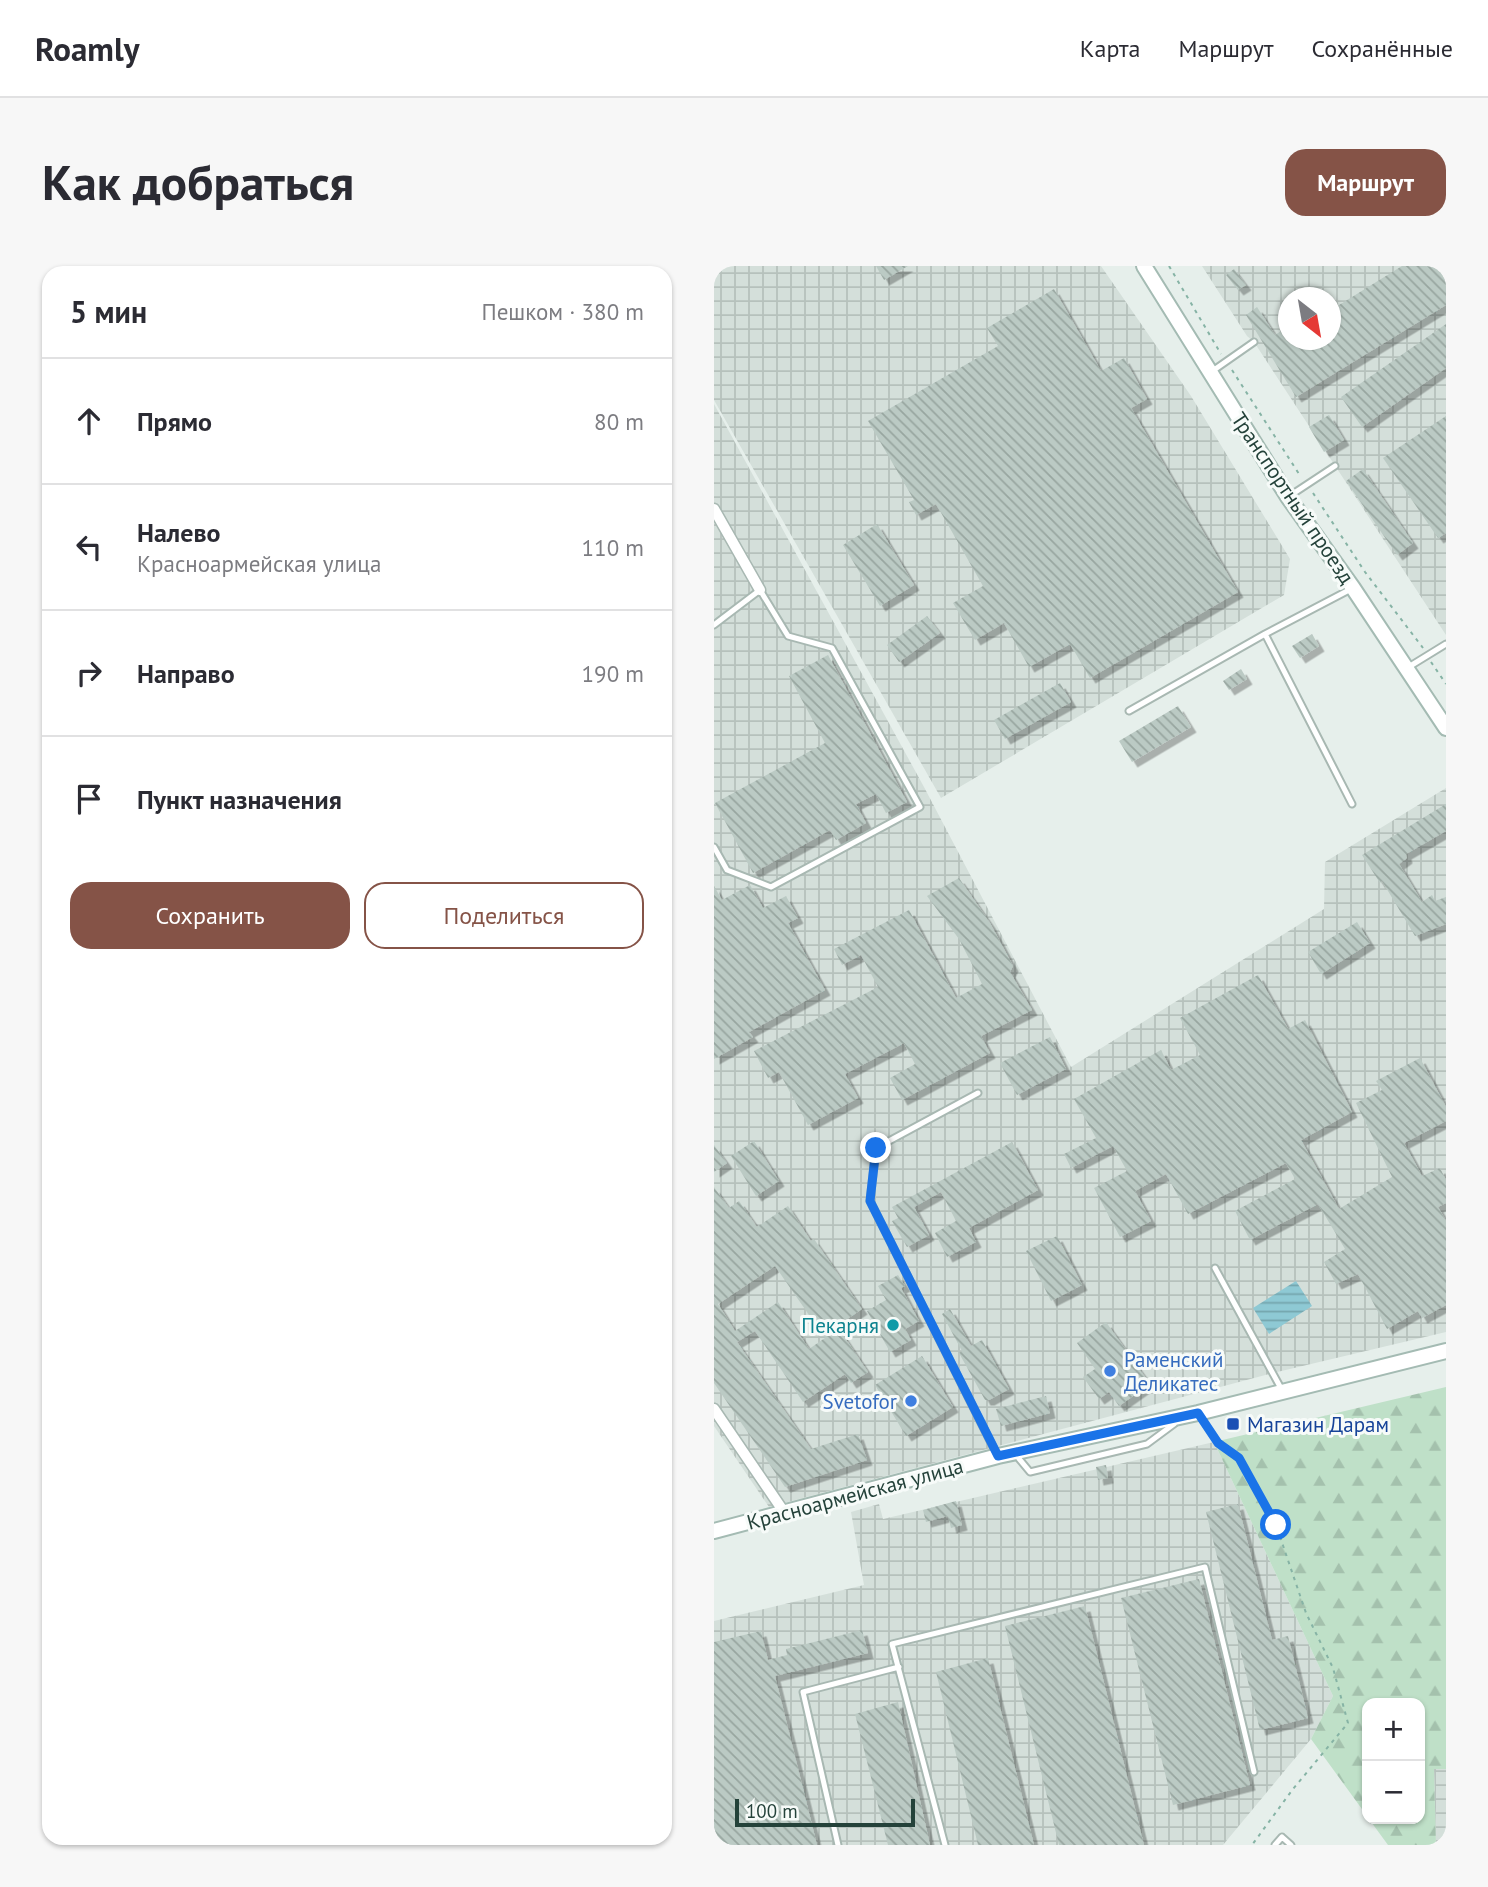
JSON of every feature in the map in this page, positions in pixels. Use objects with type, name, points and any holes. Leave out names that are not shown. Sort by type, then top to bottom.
[{"type":"street","name":"Транспортный проезд","points":[[1144,266],[1288,496],[1446,728]]},
{"type":"street","points":[[714,509],[760,590]]},
{"type":"street","name":"Красноармейская улица","points":[[714,1531],[998,1456],[1191,1414],[1446,1351]]},
{"type":"street","points":[[714,1409],[784,1512]]},
{"type":"lane","points":[[1211,372],[1254,342]]},
{"type":"lane","points":[[1288,496],[1335,466]]},
{"type":"lane","points":[[1129,711],[1353,588]]},
{"type":"lane","points":[[714,625],[760,590],[788,636],[832,648],[920,807],[771,887],[727,870],[714,847]]},
{"type":"lane","points":[[1265,634],[1352,804]]},
{"type":"lane","points":[[1407,668],[1446,644]]},
{"type":"lane","points":[[978,1093],[876,1148],[870,1201],[998,1456]]},
{"type":"lane","points":[[1214,1268],[1283,1392]]},
{"type":"lane","points":[[1014,1453],[1030,1472],[1147,1444],[1191,1414]]},
{"type":"lane","points":[[945,1845],[892,1644],[1205,1566],[1254,1772]]},
{"type":"lane","points":[[838,1845],[803,1692],[899,1667]]},
{"type":"lane","points":[[1275,1845],[1282,1837],[1291,1845]]},
{"type":"path","points":[[1191,1414],[1218,1443],[1239,1458],[1276,1525],[1306,1613],[1333,1668],[1348,1723],[1293,1789],[1252,1845]]},
{"type":"shaded area","points":[[714,266],[1101,266],[1191,396],[1290,559],[1284,595],[941,798],[714,400]]},
{"type":"shaded area","points":[[1202,266],[1446,266],[1446,635],[1254,342],[1247,336]]},
{"type":"shaded area","points":[[714,404],[924,787],[1071,1067],[1324,909],[1325,862],[1446,788],[1446,1332],[1273,1373],[769,1507],[714,1426]]},
{"type":"shaded area","points":[[1214,1442],[1333,1696],[1311,1739],[1223,1845],[714,1845],[714,1621],[864,1585],[851,1512],[879,1504],[883,1519]]},
{"type":"shaded area","points":[[1434,1768],[1446,1769],[1446,1845],[1436,1845]]},
{"type":"green space","points":[[1446,1387],[1446,1769],[1434,1769],[1436,1845],[1388,1845],[1373,1824],[1425,1824],[1425,1698],[1362,1698],[1362,1809],[1311,1739],[1333,1696],[1214,1442]]},
{"type":"water","points":[[1296,1281],[1312,1306],[1269,1334],[1253,1308]]},
{"type":"building","points":[[876,266],[908,266],[884,280]]},
{"type":"building","points":[[1402,266],[1446,266],[1446,305],[1296,397],[1246,315],[1257,307],[1275,335],[1278,333],[1278,350],[1341,350],[1341,304]]},
{"type":"building","points":[[1234,269],[1246,285],[1238,290],[1226,275]]},
{"type":"building","points":[[1054,289],[1101,371],[1124,358],[1147,399],[1131,408],[1238,592],[1090,678],[1070,644],[1029,667],[1004,623],[975,640],[953,603],[983,586],[936,504],[916,515],[909,502],[914,500],[868,421],[998,346],[987,328]]},
{"type":"building","points":[[1446,324],[1446,368],[1362,427],[1341,397]]},
{"type":"building","points":[[1329,415],[1344,440],[1324,452],[1309,427]]},
{"type":"building","points":[[1446,416],[1446,533],[1438,538],[1383,458]]},
{"type":"building","points":[[1363,469],[1413,543],[1397,555],[1346,481]]},
{"type":"building","points":[[877,524],[914,585],[880,606],[843,545]]},
{"type":"building","points":[[927,616],[940,633],[899,662],[887,645]]},
{"type":"building","points":[[1312,634],[1319,646],[1300,658],[1292,646]]},
{"type":"building","points":[[828,655],[907,802],[886,813],[876,794],[856,804],[866,823],[836,840],[830,830],[753,873],[715,803],[825,743],[789,676]]},
{"type":"building","points":[[1241,669],[1247,679],[1229,690],[1223,681]]},
{"type":"building","points":[[1060,683],[1071,702],[1005,739],[994,720]]},
{"type":"building","points":[[1178,706],[1191,727],[1132,762],[1119,741]]},
{"type":"building","points":[[1446,804],[1446,831],[1406,854],[1407,858],[1399,864],[1422,902],[1432,895],[1435,901],[1446,897],[1446,924],[1415,936],[1382,881],[1380,883],[1362,855]]},
{"type":"building","points":[[959,878],[990,923],[1013,966],[1010,972],[1032,1010],[981,1036],[990,1053],[902,1100],[890,1078],[915,1064],[904,1043],[845,1074],[858,1098],[808,1125],[779,1072],[768,1078],[754,1051],[878,987],[861,955],[842,965],[834,949],[909,910],[956,998],[982,984],[959,939],[927,896]]},
{"type":"building","points":[[750,885],[763,908],[786,896],[798,918],[788,923],[825,990],[749,1032],[753,1037],[714,1059],[714,886],[722,900]]},
{"type":"building","points":[[1357,922],[1370,943],[1321,974],[1308,952]]},
{"type":"building","points":[[1258,975],[1288,1029],[1305,1020],[1352,1112],[1301,1140],[1339,1209],[1392,1177],[1356,1103],[1382,1090],[1376,1081],[1420,1058],[1446,1107],[1446,1121],[1404,1143],[1422,1176],[1440,1168],[1446,1180],[1446,1203],[1438,1207],[1446,1221],[1446,1305],[1422,1318],[1418,1311],[1387,1329],[1358,1274],[1336,1284],[1324,1262],[1345,1249],[1318,1204],[1250,1240],[1235,1211],[1295,1179],[1286,1163],[1188,1214],[1166,1174],[1135,1191],[1151,1221],[1120,1237],[1094,1188],[1127,1171],[1113,1146],[1071,1168],[1064,1154],[1096,1138],[1074,1099],[1161,1050],[1171,1070],[1200,1055],[1180,1018]]},
{"type":"building","points":[[1050,1037],[1066,1069],[1017,1095],[1000,1063]]},
{"type":"building","points":[[754,1141],[779,1181],[756,1196],[731,1156]]},
{"type":"building","points":[[1012,1142],[1038,1190],[969,1228],[976,1242],[947,1257],[935,1233],[956,1221],[941,1192],[914,1207],[929,1235],[907,1247],[892,1221],[898,1218],[892,1207]]},
{"type":"building","points":[[714,1145],[727,1163],[714,1172]]},
{"type":"building","points":[[714,1187],[729,1208],[739,1201],[757,1227],[788,1206],[862,1309],[837,1326],[868,1372],[851,1383],[845,1374],[803,1402],[755,1331],[737,1342],[811,1449],[858,1434],[867,1460],[785,1487],[714,1383]],"holes":[[[775,1266],[825,1338],[809,1349],[778,1302],[735,1331],[718,1304]]]},
{"type":"building","points":[[1057,1236],[1082,1285],[1051,1301],[1026,1251]]},
{"type":"building","name":"Пекарня","points":[[898,1275],[905,1286],[901,1288],[919,1321],[905,1329],[911,1340],[890,1352],[867,1311],[886,1300],[878,1286]]},
{"type":"building","points":[[950,1309],[971,1346],[982,1340],[1009,1389],[985,1400],[959,1353],[962,1351],[942,1314]]},
{"type":"building","points":[[1106,1322],[1150,1384],[1119,1406],[1109,1392],[1099,1399],[1083,1377],[1095,1369],[1077,1343]]},
{"type":"building","points":[[922,1356],[953,1407],[906,1436],[875,1385]]},
{"type":"building","points":[[1046,1396],[1050,1413],[1001,1426],[996,1409]]},
{"type":"building","points":[[1106,1465],[1108,1478],[1098,1480],[1096,1467]]},
{"type":"building","points":[[956,1501],[962,1525],[951,1528],[948,1516],[926,1522],[923,1510]]},
{"type":"building","points":[[1238,1504],[1272,1640],[1288,1636],[1308,1718],[1260,1730],[1206,1512]]},
{"type":"building","points":[[1199,1579],[1250,1785],[1173,1805],[1121,1598]]},
{"type":"building","points":[[1085,1606],[1144,1845],[1059,1845],[1005,1626]]},
{"type":"building","points":[[862,1630],[868,1653],[775,1676],[817,1845],[714,1845],[714,1642],[761,1631],[768,1660],[787,1655],[786,1649]]},
{"type":"building","points":[[988,1658],[1034,1845],[978,1845],[936,1672]]},
{"type":"building","points":[[898,1702],[930,1845],[888,1845],[855,1714]]},
{"type":"place","name":"Пекарня","points":[[893,1325]]},
{"type":"place","name":"Раменский Деликатес","points":[[1110,1371]]},
{"type":"place","name":"Svetofor","points":[[911,1401]]},
{"type":"place","name":"Магазин Дарам","points":[[1233,1424]]},
{"type":"route","points":[[876,1148],[870,1201],[998,1456],[1198,1413],[1218,1443],[1239,1458],[1276,1525]]}]
